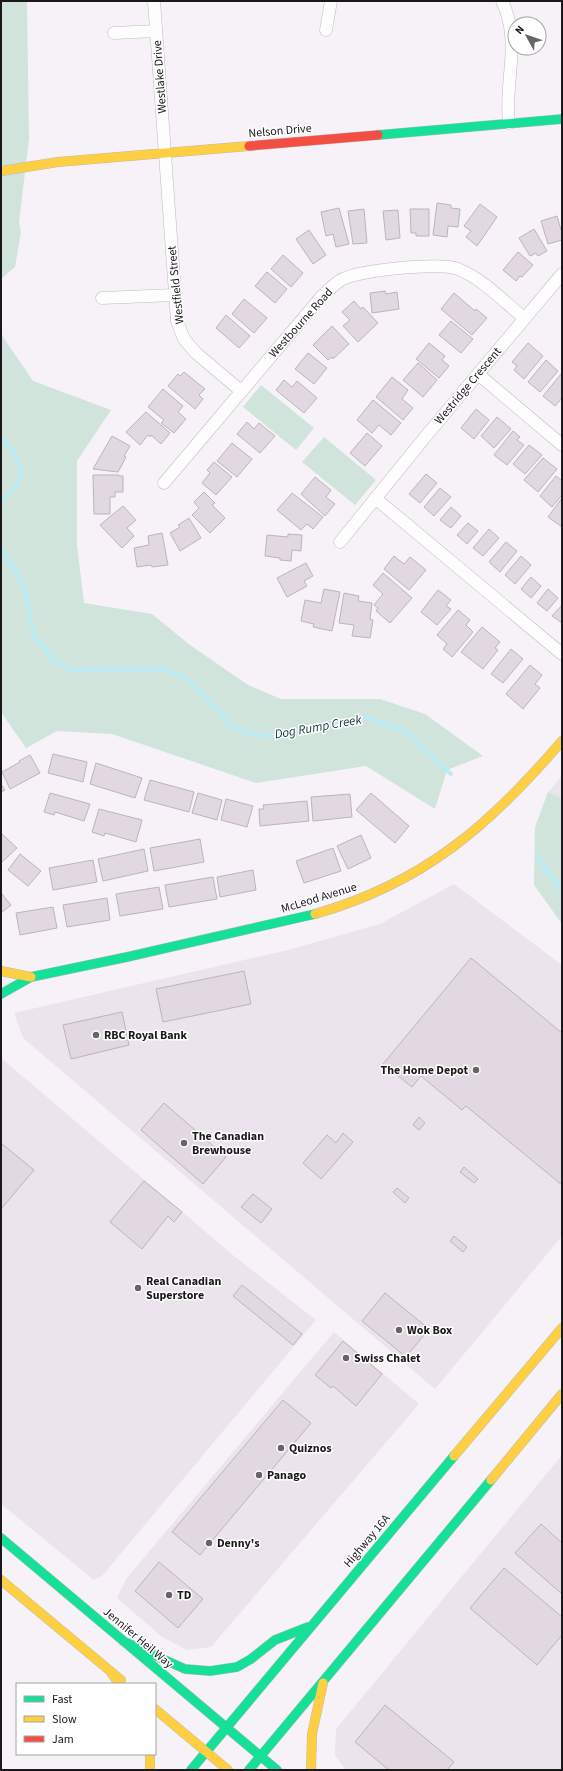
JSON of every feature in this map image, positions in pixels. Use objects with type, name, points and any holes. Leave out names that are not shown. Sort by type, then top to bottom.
[{"type":"main road","name":"Nelson Drive","points":[[1,171],[58,162],[562,119]]},
{"type":"main road","name":"McLeod Avenue","points":[[1,994],[7,992],[31,977],[292,920],[354,902],[403,880],[438,859],[468,837],[507,803],[562,741]]},
{"type":"main road","name":"McLeod Avenue","points":[[1,971],[31,977]]},
{"type":"main road","name":"Highway 16A","points":[[191,1770],[562,1328]]},
{"type":"main road","points":[[250,1770],[260,1756],[562,1394]]},
{"type":"main road","name":"Jennifer Heil Way","points":[[1,1538],[277,1770]]},
{"type":"main road","points":[[1,1580],[124,1683]]},
{"type":"main road","points":[[124,1641],[185,1669],[210,1671],[237,1667],[251,1659],[275,1640],[312,1625]]},
{"type":"main road","points":[[110,1671],[117,1683]]},
{"type":"main road","points":[[311,1770],[312,1734],[324,1679]]},
{"type":"main road","points":[[156,1710],[228,1770]]},
{"type":"main road","points":[[150,1755],[150,1770]]},
{"type":"street","name":"Westlake Drive","points":[[154,1],[165,153]]},
{"type":"street","points":[[326,30],[331,1]]},
{"type":"street","points":[[502,1],[510,21],[512,39],[506,104],[509,123]]},
{"type":"street","points":[[114,33],[156,31]]},
{"type":"street","name":"Westfield Street","points":[[165,153],[177,321],[184,339],[196,353],[241,391]]},
{"type":"street","name":"Westbourne Road","points":[[164,483],[322,296],[341,280],[352,276],[428,266],[456,269],[477,280],[524,318]]},
{"type":"street","name":"Westridge Crescent","points":[[340,542],[562,274]]},
{"type":"street","points":[[102,298],[174,295]]},
{"type":"street","points":[[478,374],[562,445]]},
{"type":"street","points":[[375,498],[562,654]]},
{"type":"shaded area","points":[[562,776],[562,798],[548,792]]},
{"type":"shaded area","points":[[454,884],[562,965],[562,1236],[435,1389],[23,1038],[14,1013],[288,950],[380,924]]},
{"type":"shaded area","name":"Real Canadian Superstore","points":[[1,1058],[234,1256],[316,1320],[103,1575],[94,1580],[1,1504]]},
{"type":"shaded area","points":[[334,1332],[419,1404],[211,1647],[187,1650],[162,1637],[117,1598],[126,1579]]},
{"type":"shaded area","points":[[562,1455],[562,1770],[346,1770],[335,1755],[336,1729]]},
{"type":"green space","points":[[1,1],[27,1],[29,139],[19,222],[21,232],[15,267],[1,279]]},
{"type":"green space","points":[[1,334],[33,381],[111,410],[77,461],[77,545],[84,603],[152,614],[190,645],[248,685],[281,699],[380,699],[425,714],[483,756],[447,770],[435,809],[366,766],[256,783],[112,734],[57,731],[26,748],[1,712]]},
{"type":"green space","points":[[261,385],[314,428],[296,450],[243,407]]},
{"type":"green space","points":[[324,437],[376,480],[355,505],[302,462]]},
{"type":"green space","points":[[548,792],[562,798],[562,924],[534,885],[535,827]]},
{"type":"building","points":[[437,203],[451,205],[451,208],[460,209],[458,227],[448,226],[447,237],[433,235]]},
{"type":"building","points":[[480,204],[497,217],[477,246],[466,237],[471,231],[464,226]]},
{"type":"building","points":[[339,208],[349,244],[336,247],[333,234],[326,236],[321,212]]},
{"type":"building","points":[[364,209],[367,243],[353,244],[348,211]]},
{"type":"building","points":[[410,209],[429,209],[429,236],[416,236],[416,233],[411,233]]},
{"type":"building","points":[[398,210],[400,238],[386,240],[383,211]]},
{"type":"building","points":[[557,216],[562,233],[562,240],[548,244],[541,221]]},
{"type":"building","points":[[534,229],[547,251],[538,256],[536,253],[530,256],[519,238]]},
{"type":"building","points":[[309,230],[326,255],[313,264],[296,239]]},
{"type":"building","points":[[518,252],[533,265],[516,281],[503,270]]},
{"type":"building","points":[[283,255],[303,273],[291,287],[271,269]]},
{"type":"building","points":[[267,272],[287,289],[275,303],[255,286]]},
{"type":"building","points":[[385,291],[386,294],[397,292],[399,309],[372,313],[370,293]]},
{"type":"building","points":[[454,293],[475,311],[476,309],[487,318],[472,335],[441,309]]},
{"type":"building","points":[[244,299],[267,318],[254,333],[232,314]]},
{"type":"building","points":[[354,301],[361,309],[363,307],[378,323],[358,342],[343,326],[350,320],[342,312]]},
{"type":"building","points":[[226,315],[250,336],[239,348],[216,328]]},
{"type":"building","points":[[451,321],[473,339],[461,353],[439,335]]},
{"type":"building","points":[[332,326],[349,344],[333,359],[332,357],[328,360],[313,345]]},
{"type":"building","points":[[429,343],[445,356],[442,360],[449,366],[439,378],[416,359]]},
{"type":"building","points":[[528,343],[543,356],[524,379],[514,370],[517,366],[512,362]]},
{"type":"building","points":[[308,353],[327,368],[314,384],[295,369]]},
{"type":"building","points":[[546,360],[558,371],[540,392],[528,382]]},
{"type":"building","points":[[418,363],[437,380],[423,397],[403,380]]},
{"type":"building","points":[[184,372],[205,389],[199,395],[203,399],[195,409],[168,386],[178,374],[180,376]]},
{"type":"building","points":[[562,373],[562,398],[555,406],[543,396]]},
{"type":"building","points":[[392,377],[408,390],[402,399],[413,408],[403,420],[376,397]]},
{"type":"building","points":[[284,380],[292,387],[297,381],[317,398],[304,413],[276,390]]},
{"type":"building","points":[[163,389],[183,406],[178,412],[186,419],[174,433],[161,423],[164,420],[148,407]]},
{"type":"building","points":[[373,400],[401,423],[391,435],[379,425],[372,433],[357,420]]},
{"type":"building","points":[[476,409],[489,420],[474,439],[461,428]]},
{"type":"building","points":[[146,412],[170,433],[161,444],[151,435],[150,437],[148,435],[140,445],[126,432]]},
{"type":"building","points":[[497,417],[511,429],[494,448],[481,436]]},
{"type":"building","points":[[247,422],[254,429],[259,423],[275,436],[260,453],[237,434]]},
{"type":"building","points":[[513,431],[520,437],[517,440],[524,445],[507,465],[494,455]]},
{"type":"building","points":[[367,433],[382,446],[365,466],[350,453]]},
{"type":"building","points":[[112,436],[130,446],[124,456],[126,457],[118,472],[93,469]]},
{"type":"building","points":[[232,443],[252,459],[237,477],[217,461]]},
{"type":"building","points":[[529,445],[542,455],[525,474],[513,464]]},
{"type":"building","points":[[543,458],[557,469],[538,492],[524,480]]},
{"type":"building","points":[[214,462],[232,477],[216,495],[202,483],[210,473],[207,470]]},
{"type":"building","points":[[426,474],[437,483],[420,503],[409,494]]},
{"type":"building","points":[[93,475],[123,476],[123,492],[115,492],[115,497],[110,497],[110,514],[94,514]]},
{"type":"building","points":[[556,476],[562,481],[562,495],[552,507],[540,496]]},
{"type":"building","points":[[315,477],[331,490],[326,497],[335,504],[325,516],[301,494]]},
{"type":"building","points":[[440,488],[451,497],[434,516],[424,507]]},
{"type":"building","points":[[204,492],[215,503],[212,505],[225,518],[210,533],[192,515],[199,508],[194,502]]},
{"type":"building","points":[[292,493],[323,517],[313,529],[307,524],[301,530],[277,510]]},
{"type":"building","points":[[562,498],[562,527],[548,517]]},
{"type":"building","points":[[123,506],[136,520],[127,528],[134,536],[122,548],[100,525]]},
{"type":"building","points":[[451,507],[461,516],[451,528],[440,520]]},
{"type":"building","points":[[189,518],[201,538],[180,551],[170,533],[180,527],[178,525]]},
{"type":"building","points":[[468,523],[478,531],[467,544],[457,535]]},
{"type":"building","points":[[489,529],[499,538],[483,556],[473,548]]},
{"type":"building","points":[[162,533],[168,565],[137,567],[134,548],[149,545],[148,536]]},
{"type":"building","points":[[288,534],[302,535],[301,551],[292,550],[291,561],[265,556],[267,535],[288,537]]},
{"type":"building","points":[[506,542],[517,551],[500,572],[489,562]]},
{"type":"building","points":[[394,556],[404,564],[410,557],[426,570],[409,590],[384,569]]},
{"type":"building","points":[[521,556],[531,565],[515,584],[505,575]]},
{"type":"building","points":[[306,563],[313,576],[304,581],[307,586],[287,597],[277,578]]},
{"type":"building","points":[[383,573],[412,598],[390,623],[376,611],[378,608],[374,605],[383,594],[373,585]]},
{"type":"building","points":[[531,577],[541,586],[531,598],[521,589]]},
{"type":"building","points":[[324,589],[340,592],[332,631],[313,627],[314,624],[301,621],[305,600],[321,603]]},
{"type":"building","points":[[548,589],[558,598],[547,611],[537,603]]},
{"type":"building","points":[[438,590],[451,600],[446,606],[451,609],[437,625],[421,612]]},
{"type":"building","points":[[344,593],[359,596],[358,601],[372,603],[370,619],[373,620],[370,638],[352,636],[354,625],[339,623]]},
{"type":"building","points":[[562,605],[562,623],[552,616]]},
{"type":"building","points":[[458,610],[470,620],[466,625],[473,632],[452,657],[443,649],[447,644],[437,635]]},
{"type":"building","points":[[482,627],[500,642],[495,648],[498,650],[483,669],[461,652]]},
{"type":"building","points":[[511,649],[523,659],[503,683],[491,674]]},
{"type":"building","points":[[530,665],[542,675],[535,684],[540,688],[523,709],[506,694]]},
{"type":"building","points":[[53,754],[87,762],[83,782],[48,773]]},
{"type":"building","points":[[30,755],[40,773],[10,789],[2,772]]},
{"type":"building","points":[[96,763],[142,778],[135,798],[90,784]]},
{"type":"building","points":[[150,780],[194,792],[189,812],[144,800]]},
{"type":"building","points":[[1,784],[5,790],[1,792]]},
{"type":"building","points":[[50,793],[90,804],[84,821],[55,812],[54,815],[44,812]]},
{"type":"building","points":[[198,793],[222,800],[217,820],[192,813]]},
{"type":"building","points":[[371,793],[409,826],[395,843],[356,810]]},
{"type":"building","points":[[350,794],[352,817],[313,821],[311,797]]},
{"type":"building","points":[[226,799],[253,806],[247,827],[221,820]]},
{"type":"building","points":[[307,801],[309,821],[260,826],[259,809],[264,809],[263,805]]},
{"type":"building","points":[[99,809],[142,820],[136,842],[105,833],[104,836],[92,832]]},
{"type":"building","points":[[1,833],[17,848],[1,863]]},
{"type":"building","points":[[361,835],[371,858],[348,869],[337,846]]},
{"type":"building","points":[[200,839],[204,862],[154,871],[150,848]]},
{"type":"building","points":[[333,848],[341,871],[304,883],[296,861]]},
{"type":"building","points":[[144,849],[148,871],[103,881],[98,859]]},
{"type":"building","points":[[20,854],[41,871],[28,886],[8,870]]},
{"type":"building","points":[[93,860],[97,882],[53,890],[49,868]]},
{"type":"building","points":[[253,870],[256,890],[220,897],[217,877]]},
{"type":"building","points":[[213,877],[217,899],[169,907],[165,885]]},
{"type":"building","points":[[159,887],[163,909],[120,916],[116,894]]},
{"type":"building","points":[[1,893],[11,905],[1,913]]},
{"type":"building","points":[[107,898],[110,920],[67,927],[63,905]]},
{"type":"building","points":[[53,907],[57,928],[20,935],[16,913]]},
{"type":"building","name":"The Home Depot","points":[[471,958],[562,1033],[562,1185],[466,1106],[462,1110],[421,1076],[412,1087],[383,1064]]},
{"type":"building","points":[[244,971],[251,1004],[163,1022],[156,989]]},
{"type":"building","name":"RBC Royal Bank","points":[[122,1012],[129,1045],[71,1059],[63,1025]]},
{"type":"building","name":"The Canadian Brewhouse","points":[[164,1103],[226,1157],[203,1184],[141,1130]]},
{"type":"building","points":[[419,1117],[425,1123],[419,1130],[413,1125]]},
{"type":"building","points":[[343,1133],[353,1142],[321,1179],[303,1163],[327,1135],[336,1143]]},
{"type":"building","points":[[1,1143],[34,1170],[1,1209]]},
{"type":"building","points":[[464,1167],[478,1179],[474,1183],[460,1172]]},
{"type":"building","points":[[144,1181],[182,1212],[174,1222],[168,1216],[142,1249],[110,1222]]},
{"type":"building","points":[[397,1188],[409,1198],[405,1203],[393,1192]]},
{"type":"building","points":[[253,1194],[272,1209],[261,1223],[241,1207]]},
{"type":"building","points":[[454,1236],[467,1247],[463,1252],[450,1241]]},
{"type":"building","points":[[242,1285],[302,1334],[293,1345],[233,1296]]},
{"type":"building","points":[[385,1293],[429,1329],[406,1357],[362,1321]]},
{"type":"building","name":"Swiss Chalet","points":[[343,1341],[382,1374],[356,1406],[333,1386],[331,1388],[315,1375]]},
{"type":"building","points":[[283,1400],[311,1423],[200,1555],[172,1532]]},
{"type":"building","points":[[541,1524],[562,1543],[562,1594],[515,1553]]},
{"type":"building","name":"TD","points":[[159,1562],[203,1599],[178,1628],[135,1591]]},
{"type":"building","points":[[504,1568],[562,1617],[562,1635],[537,1665],[470,1608]]},
{"type":"building","points":[[385,1705],[454,1762],[447,1770],[389,1770],[355,1742]]},
{"type":"waterway","name":"Dog Rump Creek","points":[[1,440],[11,448],[22,473],[15,489],[1,501]]},
{"type":"waterway","name":"Dog Rump Creek","points":[[1,549],[19,577],[25,590],[34,635],[53,660],[72,670],[163,669],[185,677],[232,726],[252,735],[279,736],[366,717],[406,732],[451,774]]},
{"type":"waterway","name":"Dog Rump Creek","points":[[537,856],[562,892]]},
{"type":"traffic: fast","points":[[378,135],[562,119]]},
{"type":"traffic: fast","points":[[1,994],[31,977],[127,957],[315,914]]},
{"type":"traffic: fast","points":[[191,1770],[454,1456]]},
{"type":"traffic: fast","points":[[249,1770],[491,1480]]},
{"type":"traffic: fast","points":[[1,1538],[277,1770]]},
{"type":"traffic: fast","points":[[123,1641],[185,1669],[210,1671],[237,1667],[251,1659],[275,1640],[308,1627]]},
{"type":"traffic: slow","points":[[1,171],[58,162],[249,146]]},
{"type":"traffic: slow","points":[[315,914],[354,901],[389,886],[422,868],[452,847],[481,824],[508,799],[562,741]]},
{"type":"traffic: slow","points":[[1,971],[31,977]]},
{"type":"traffic: slow","points":[[454,1456],[562,1328]]},
{"type":"traffic: slow","points":[[491,1480],[562,1394]]},
{"type":"traffic: slow","points":[[1,1580],[121,1680]]},
{"type":"traffic: slow","points":[[110,1671],[118,1683]]},
{"type":"traffic: slow","points":[[311,1770],[312,1734],[323,1683]]},
{"type":"traffic: slow","points":[[156,1710],[228,1770]]},
{"type":"traffic: slow","points":[[150,1755],[150,1770]]},
{"type":"traffic: jam","points":[[249,146],[378,135]]},
{"type":"place","name":"RBC Royal Bank","points":[[96,1035]]},
{"type":"place","name":"The Home Depot","points":[[476,1070]]},
{"type":"place","name":"The Canadian Brewhouse","points":[[184,1143]]},
{"type":"place","name":"Real Canadian Superstore","points":[[138,1288]]},
{"type":"place","name":"Wok Box","points":[[399,1330]]},
{"type":"place","name":"Swiss Chalet","points":[[346,1358]]},
{"type":"place","name":"Quiznos","points":[[281,1448]]},
{"type":"place","name":"Panago","points":[[259,1475]]},
{"type":"place","name":"Denny's","points":[[209,1543]]},
{"type":"place","name":"TD","points":[[169,1595]]}]
